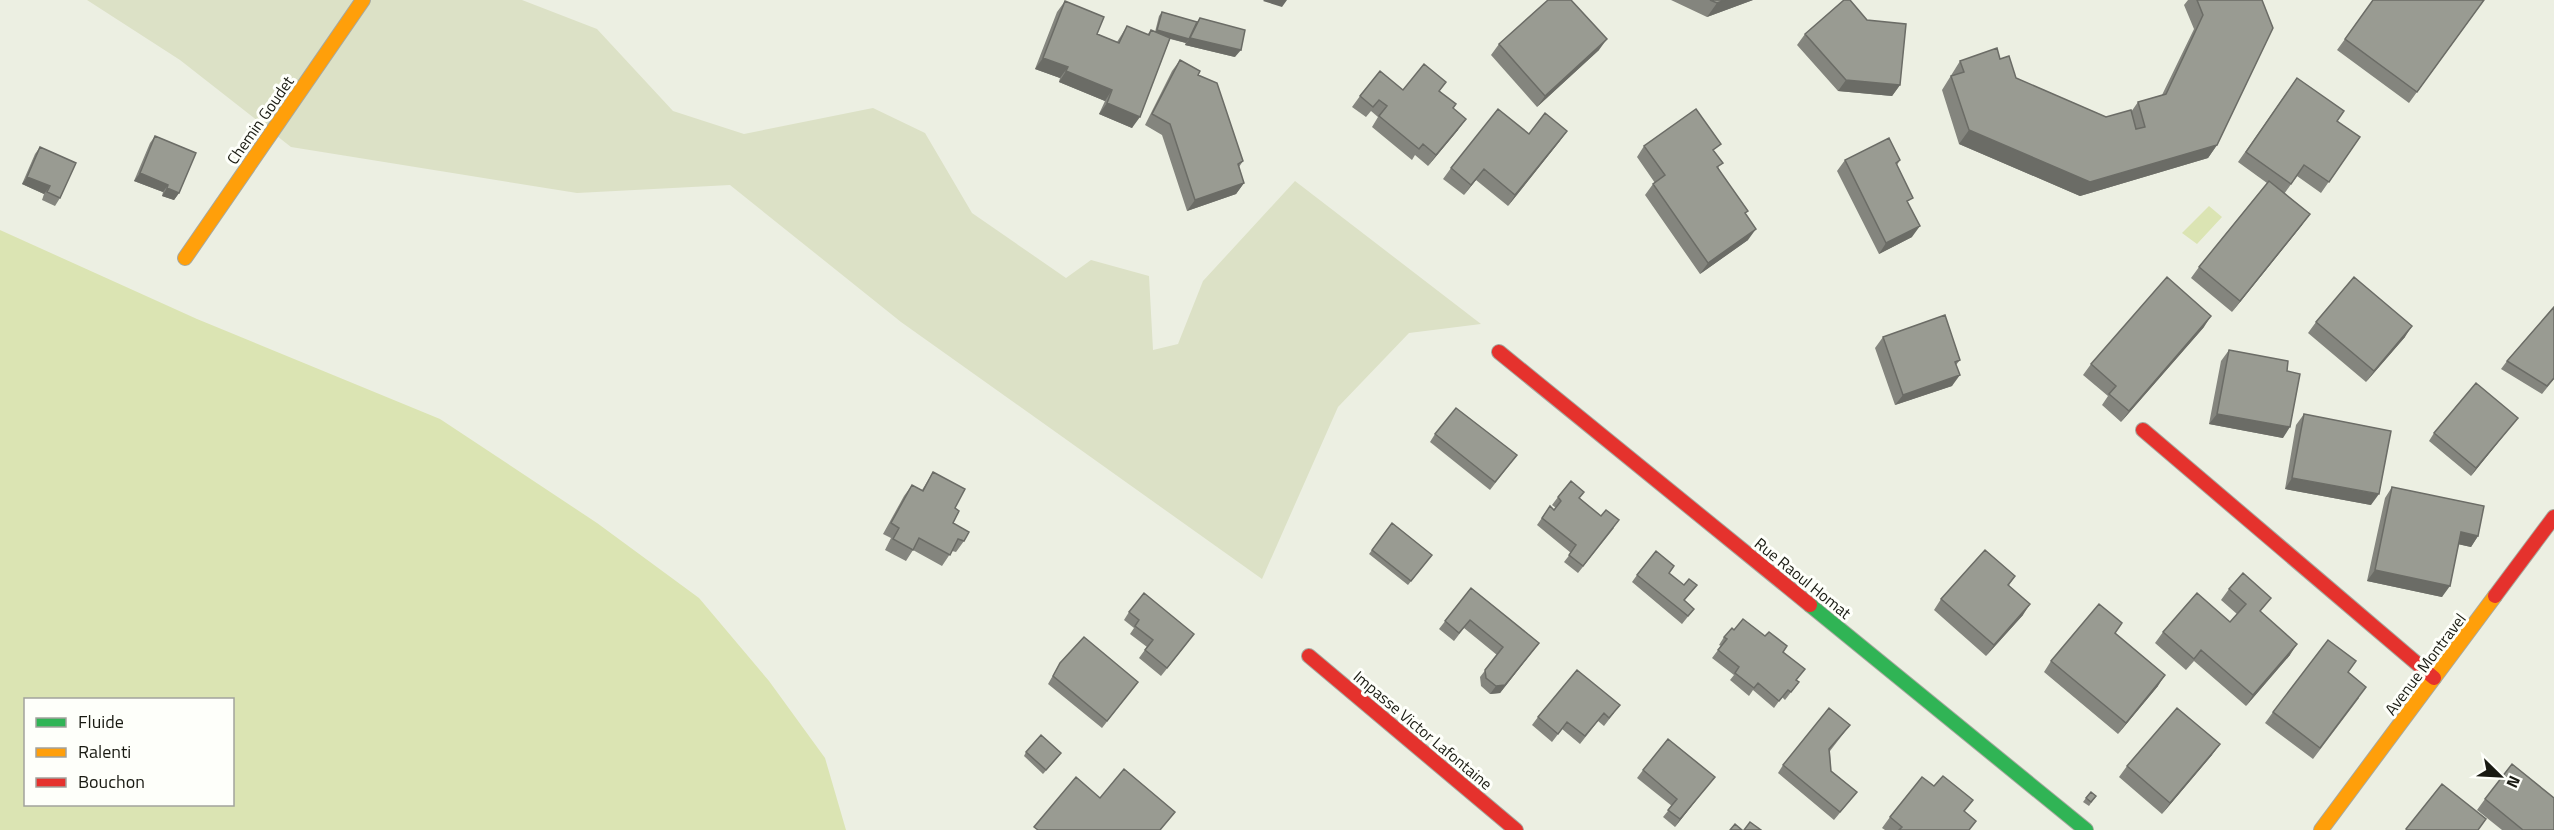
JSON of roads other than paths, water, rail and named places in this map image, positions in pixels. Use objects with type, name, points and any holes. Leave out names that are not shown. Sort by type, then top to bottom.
[{"type":"street","name":"Chemin Goudet","points":[[185,258],[363,0]]},
{"type":"street","name":"Rue Raoul Homat","points":[[1499,352],[2086,830]]},
{"type":"street","points":[[2143,430],[2434,678]]},
{"type":"street","name":"Avenue Montravel","points":[[2321,830],[2554,517]]},
{"type":"street","name":"Impasse Victor Lafontaine","points":[[1309,656],[1516,830]]}]
